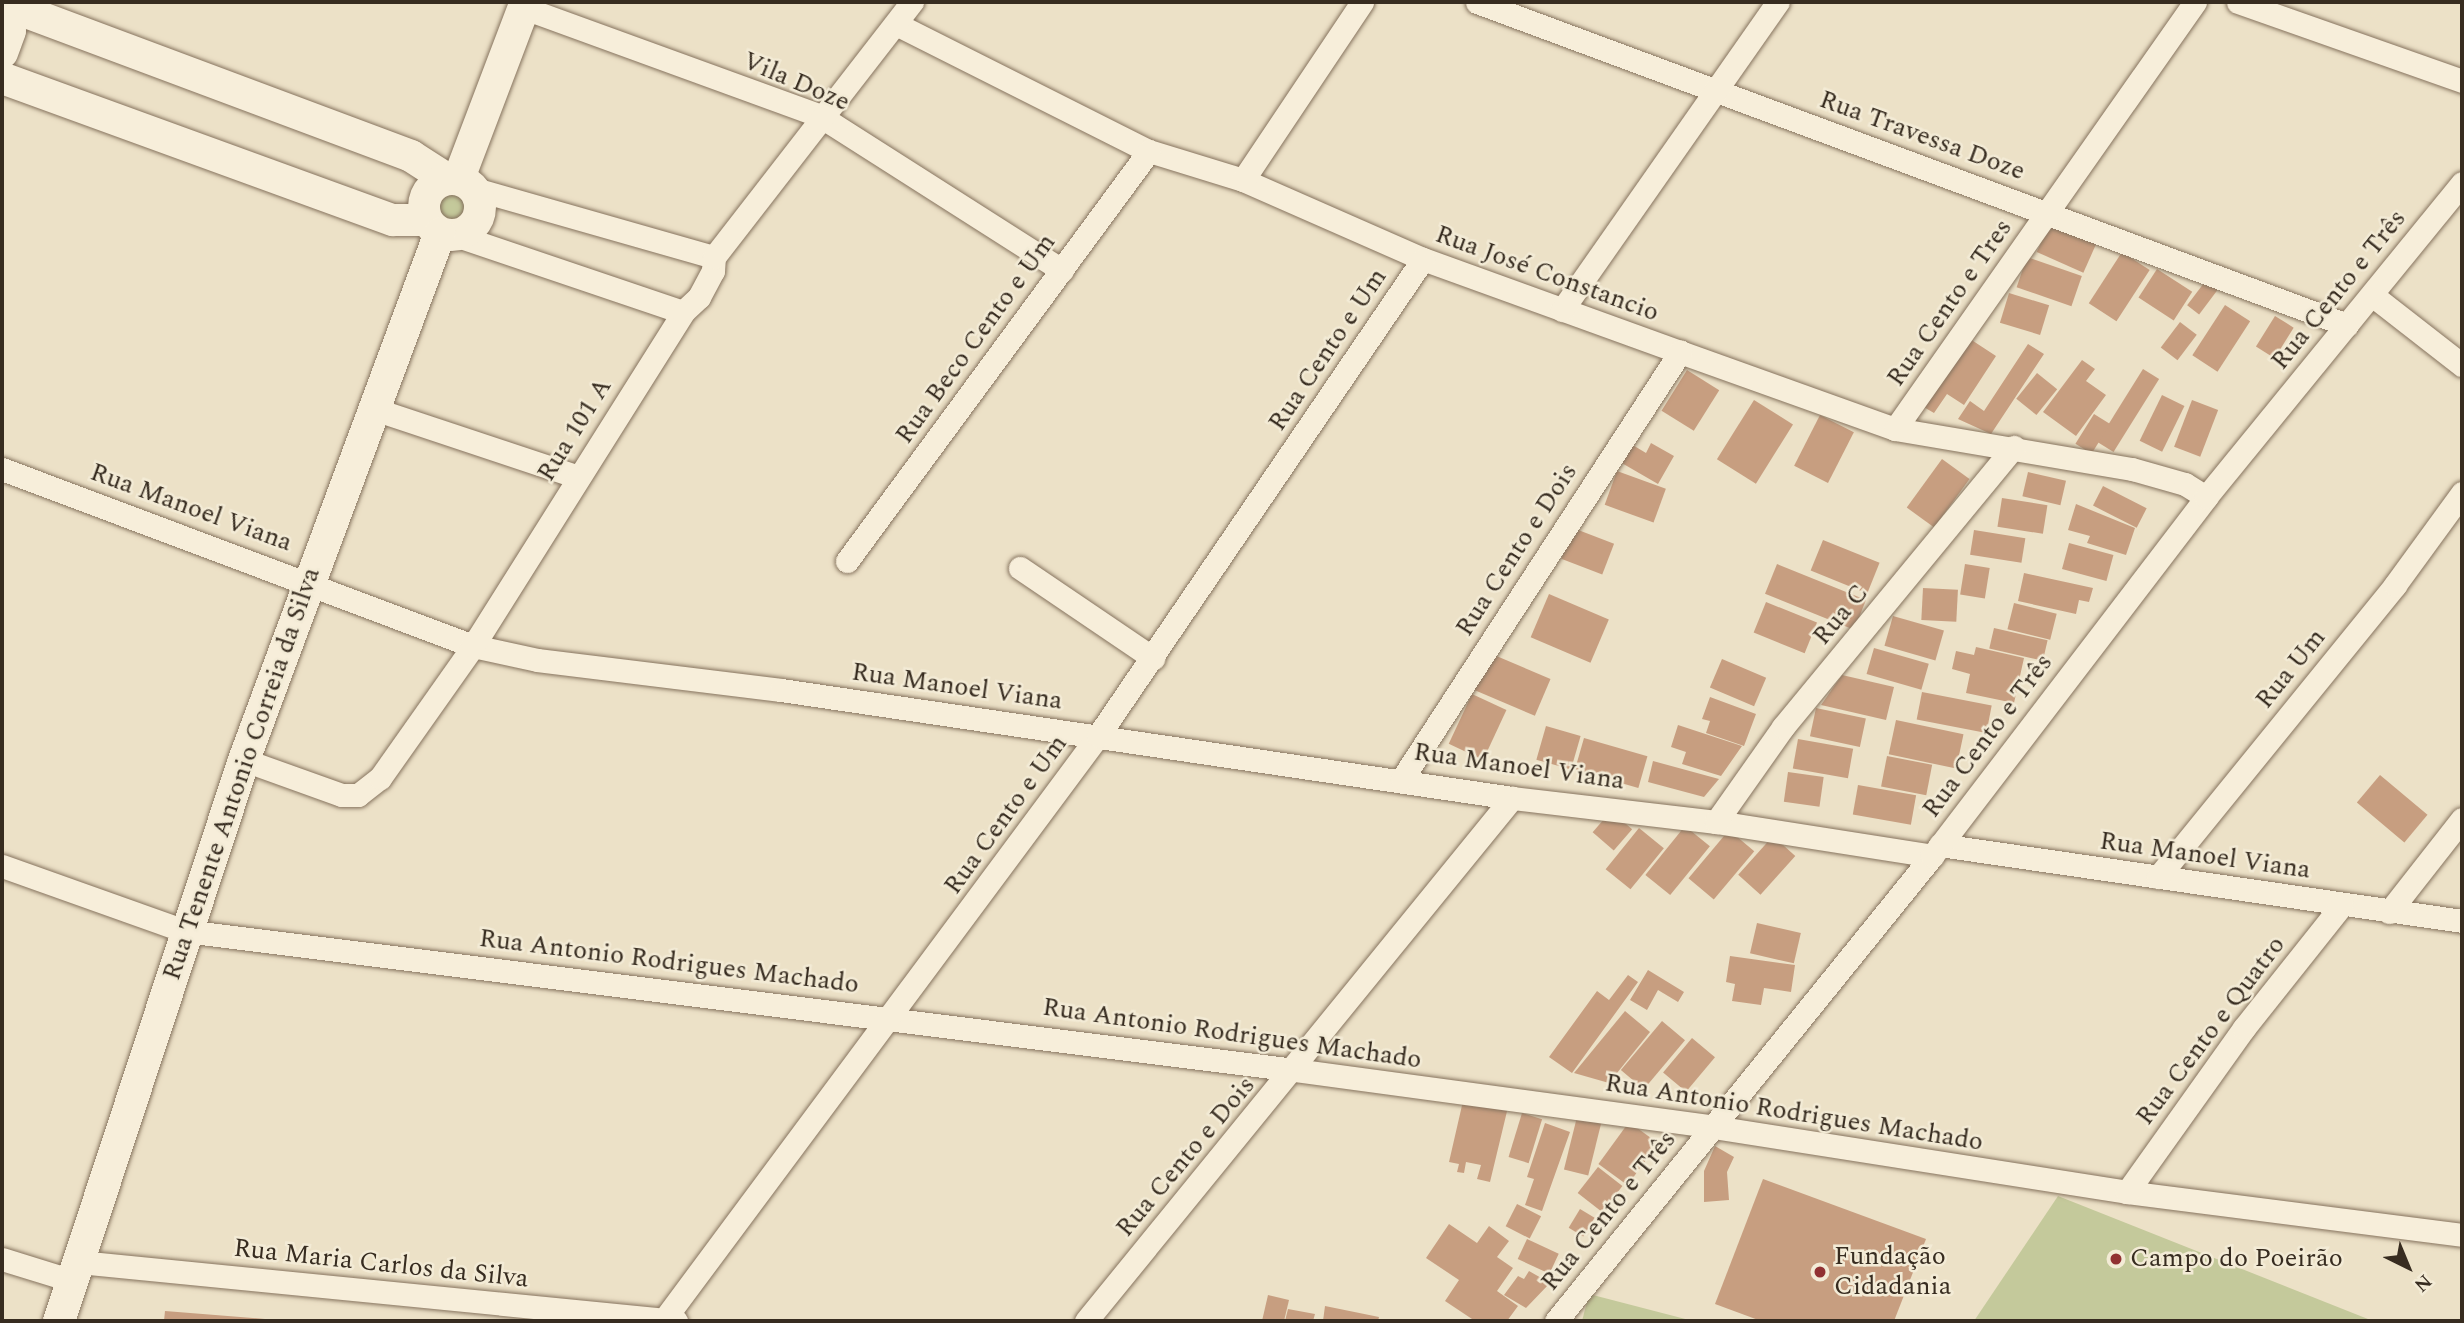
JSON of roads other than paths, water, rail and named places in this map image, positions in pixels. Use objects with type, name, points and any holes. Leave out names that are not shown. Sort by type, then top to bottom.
[{"type":"main road","points":[[2,3],[411,156],[460,182],[478,217],[441,230],[393,220],[2,78]]},
{"type":"main road","points":[[460,182],[525,5]]},
{"type":"main road","points":[[2,10],[9,31],[2,53]]},
{"type":"main road","points":[[441,230],[426,193],[460,182]]},
{"type":"main road","name":"Rua Tenente Antonio Correia da Silva","points":[[59,1321],[185,932],[244,760],[441,230]]},
{"type":"street","name":"Rua 101 A","points":[[244,760],[342,794],[368,791],[473,646],[683,312],[699,297],[713,271],[714,257],[820,116],[912,2]]},
{"type":"street","points":[[1242,180],[1362,2]]},
{"type":"street","name":"Rua Travessa Doze","points":[[1477,2],[2048,212],[2347,326]]},
{"type":"street","points":[[1563,310],[1778,2]]},
{"type":"street","name":"Rua Cento e Tres","points":[[1895,429],[2195,2]]},
{"type":"street","points":[[2238,2],[2462,81]]},
{"type":"street","name":"Vila Doze","points":[[525,5],[820,116],[1062,270]]},
{"type":"street","name":"Rua José Constancio","points":[[896,24],[1149,151],[1242,180],[1423,259],[1563,310],[1895,429],[2014,447],[2132,470],[2185,484],[2206,497]]},
{"type":"street","name":"Rua Beco Cento e Um","points":[[847,561],[1149,151]]},
{"type":"street","points":[[460,182],[714,257]]},
{"type":"street","name":"Rua Cento e Três","points":[[1556,1321],[1936,851],[2206,497],[2462,183]]},
{"type":"street","points":[[441,230],[683,312]]},
{"type":"street","name":"Rua Cento e Um","points":[[668,1321],[1098,736],[1423,259]]},
{"type":"street","points":[[2372,295],[2462,365]]},
{"type":"street","name":"Rua Cento e Dois","points":[[1402,779],[1680,352]]},
{"type":"street","points":[[374,409],[578,477]]},
{"type":"street","name":"Rua C","points":[[1716,822],[1783,727],[2014,447]]},
{"type":"street","name":"Rua Manoel Viana","points":[[2,469],[309,581],[473,646],[537,660],[1402,779],[1512,798],[2158,877],[2462,921]]},
{"type":"street","name":"Rua Um","points":[[2158,877],[2395,585],[2462,493]]},
{"type":"street","points":[[1020,568],[1153,658]]},
{"type":"street","name":"Rua Cento e Dois","points":[[1086,1321],[1294,1070],[1512,798]]},
{"type":"street","points":[[2389,912],[2462,819]]},
{"type":"street","name":"Rua Antonio Rodrigues Machado","points":[[2,866],[185,932],[1294,1070],[1713,1126],[2127,1192],[2462,1235]]},
{"type":"street","name":"Rua Cento e Quatro","points":[[2127,1192],[2244,1028],[2342,905]]},
{"type":"street","name":"Rua Maria Carlos da Silva","points":[[2,1259],[76,1272],[668,1321]]},
{"type":"place","name":"Campo do Poeirão","points":[[2116,1259]]},
{"type":"place","name":"Fundação Cidadania","points":[[1820,1272]]}]
